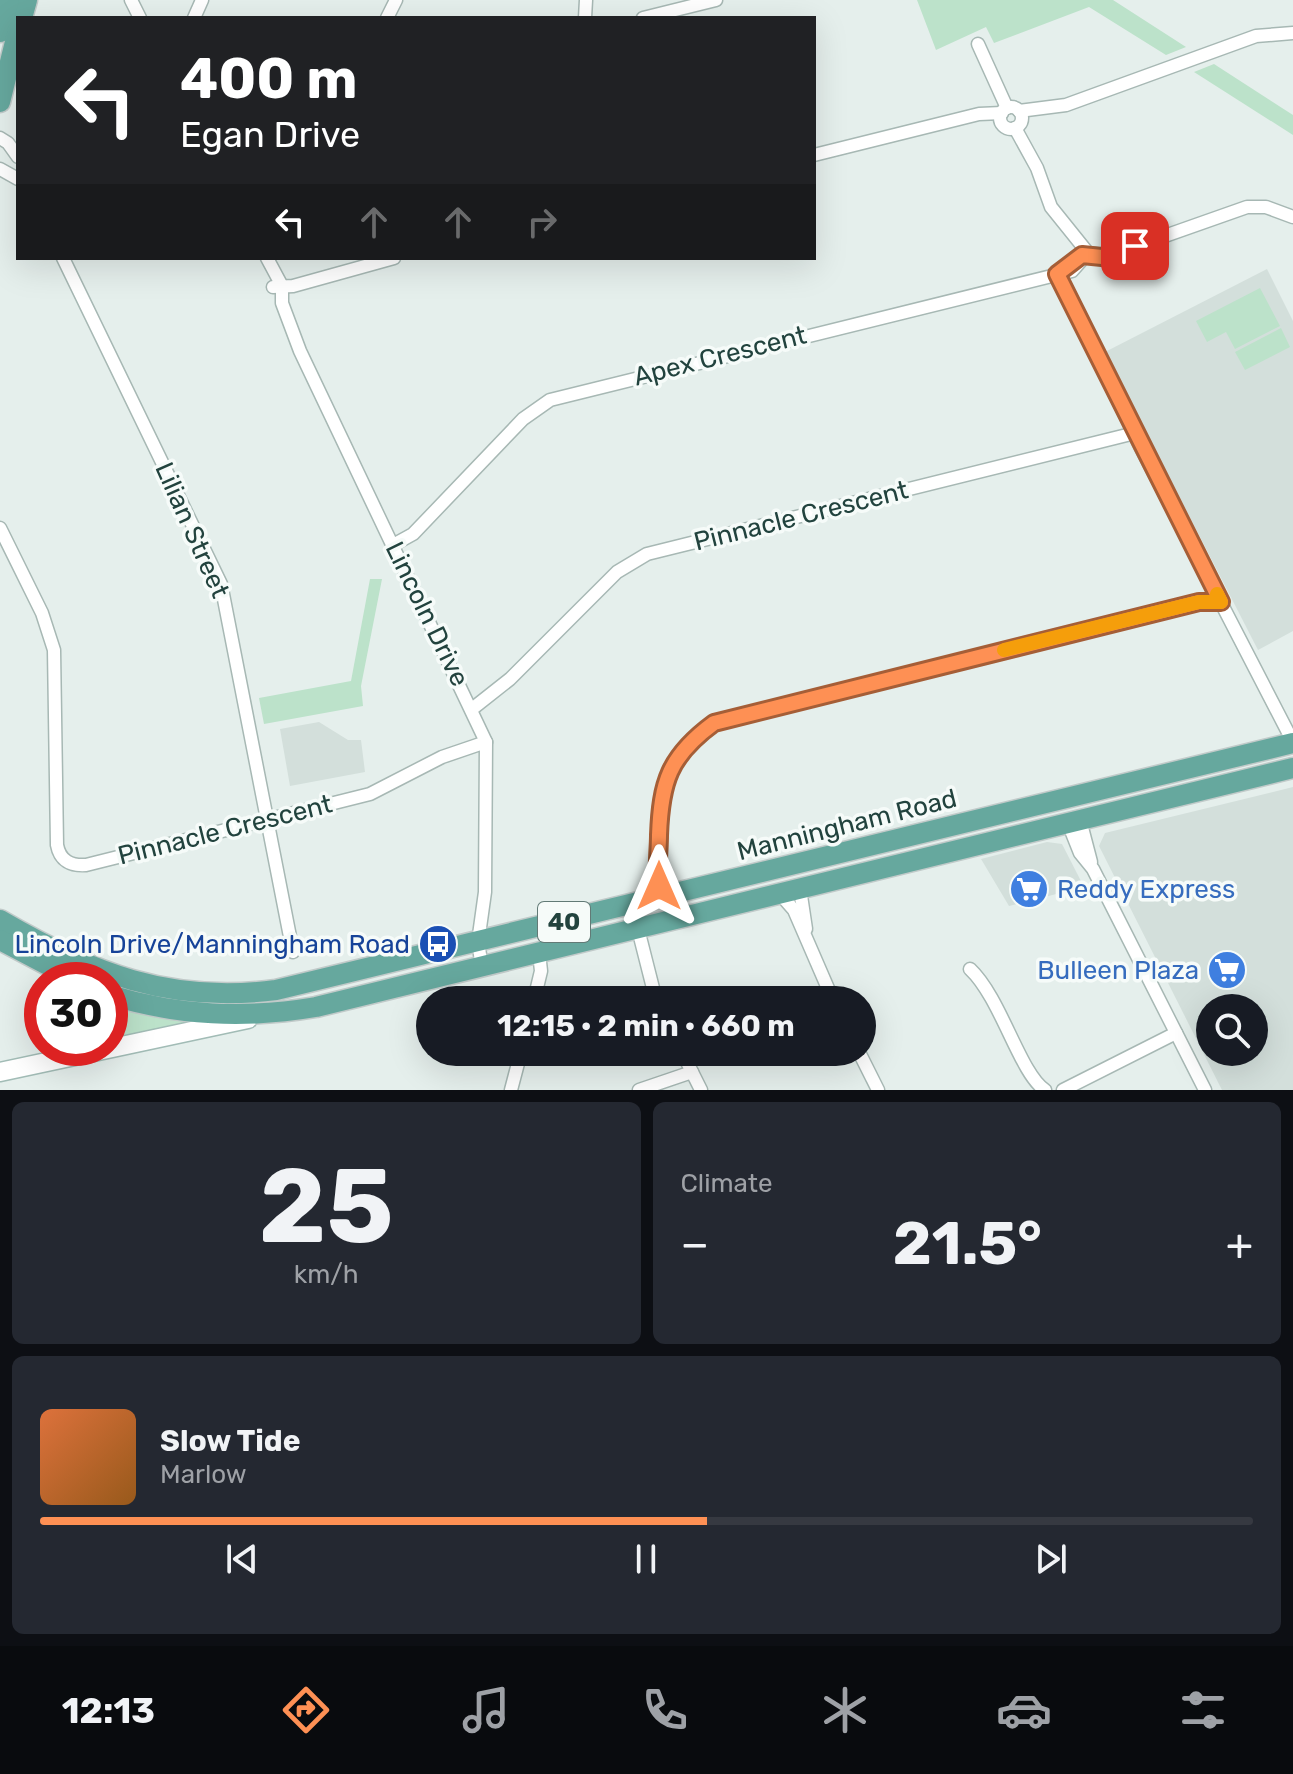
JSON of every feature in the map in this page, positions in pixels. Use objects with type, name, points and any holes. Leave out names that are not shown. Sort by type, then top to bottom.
[{"type":"main road","points":[[0,32],[9,0]]},
{"type":"main road","points":[[0,102],[16,38]]},
{"type":"main road","name":"Manningham Road","points":[[0,920],[100,972],[193,993],[276,990],[1293,742]]},
{"type":"main road","name":"Manningham Road","points":[[128,1000],[198,1014],[274,1013],[347,1001],[1293,768]]},
{"type":"main road","points":[[1070,797],[1074,821]]},
{"type":"main road","points":[[693,890],[735,891],[788,879],[800,889]]},
{"type":"main road","points":[[0,940],[42,962]]},
{"type":"street","points":[[651,16],[716,0]]},
{"type":"street","points":[[816,154],[962,118],[1011,118],[1066,105],[1256,36],[1293,33]]},
{"type":"street","points":[[978,44],[1037,168],[1047,201],[1088,253]]},
{"type":"street","points":[[0,138],[16,154]]},
{"type":"street","points":[[1293,217],[1266,207],[1247,207],[1108,256],[1088,253],[1057,274],[1293,742]]},
{"type":"street","name":"Lilian Street","points":[[64,260],[221,584],[293,952]]},
{"type":"street","name":"Lincoln Drive","points":[[261,260],[279,286]]},
{"type":"street","name":"Lincoln Drive","points":[[268,260],[279,286],[279,315],[300,351],[484,737],[482,967]]},
{"type":"street","points":[[279,286],[386,260]]},
{"type":"street","name":"Apex Crescent","points":[[391,541],[413,534],[523,419],[559,396],[1057,274]]},
{"type":"street","name":"Pinnacle Crescent","points":[[474,714],[617,572],[647,554],[1135,433]]},
{"type":"street","name":"Pinnacle Crescent","points":[[0,528],[42,613],[54,650],[57,845],[65,861],[86,865],[370,794],[484,737]]},
{"type":"street","points":[[662,898],[658,879],[664,782],[675,760],[714,723],[1199,602],[1221,602]]},
{"type":"street","points":[[1074,821],[1093,869],[1205,1090]]},
{"type":"street","points":[[800,889],[807,941]]},
{"type":"street","points":[[780,894],[794,910],[827,986]]},
{"type":"street","points":[[638,929],[652,986]]},
{"type":"street","points":[[537,986],[541,971],[539,953]]},
{"type":"street","points":[[970,969],[994,999],[1034,1078],[1045,1090]]},
{"type":"street","points":[[128,1044],[274,1013]]},
{"type":"street","points":[[1063,1090],[1176,1033]]},
{"type":"street","points":[[24,1063],[0,1072],[28,1066]]},
{"type":"street","points":[[511,1090],[517,1066]]},
{"type":"street","points":[[689,1066],[701,1090]]},
{"type":"street","points":[[866,1066],[878,1090]]},
{"type":"street","points":[[639,1090],[692,1072]]},
{"type":"shaded area","points":[[1267,269],[1293,321],[1293,631],[1258,650],[1105,352]]},
{"type":"shaded area","points":[[319,722],[348,740],[361,740],[365,772],[290,786],[280,729]]},
{"type":"shaded area","name":"Bulleen Plaza","points":[[1293,787],[1293,1090],[1222,1090],[1210,1066],[1268,1066],[1268,994],[1196,994],[1196,1038],[1099,846],[1105,833]]},
{"type":"shaded area","points":[[1047,842],[1062,844],[1084,887],[1009,906],[981,859]]},
{"type":"green space","points":[[917,0],[1113,0],[1186,47],[1166,55],[1089,7],[994,43],[986,27],[936,50]]},
{"type":"green space","points":[[1214,64],[1293,115],[1293,135],[1194,72]]},
{"type":"green space","points":[[1260,288],[1280,326],[1235,349],[1226,332],[1207,342],[1196,321]]},
{"type":"green space","points":[[1281,328],[1290,347],[1245,370],[1235,352]]},
{"type":"green space","points":[[370,579],[382,579],[361,686],[363,706],[264,724],[259,698],[351,681]]},
{"type":"green space","points":[[128,1008],[189,1023],[128,1041]]},
{"type":"slow traffic","points":[[1004,650],[1199,602],[1221,602],[1217,594]]},
{"type":"place","name":"Reddy Express","points":[[1029,889]]},
{"type":"place","name":"Lincoln Drive/Manningham Road","points":[[438,944]]},
{"type":"place","name":"Bulleen Plaza","points":[[1227,970]]},
{"type":"route","points":[[659,886],[660,804],[667,774],[675,760],[714,723],[1199,602],[1221,602],[1140,446],[1057,274],[1082,255],[1108,256],[1135,246]]}]
